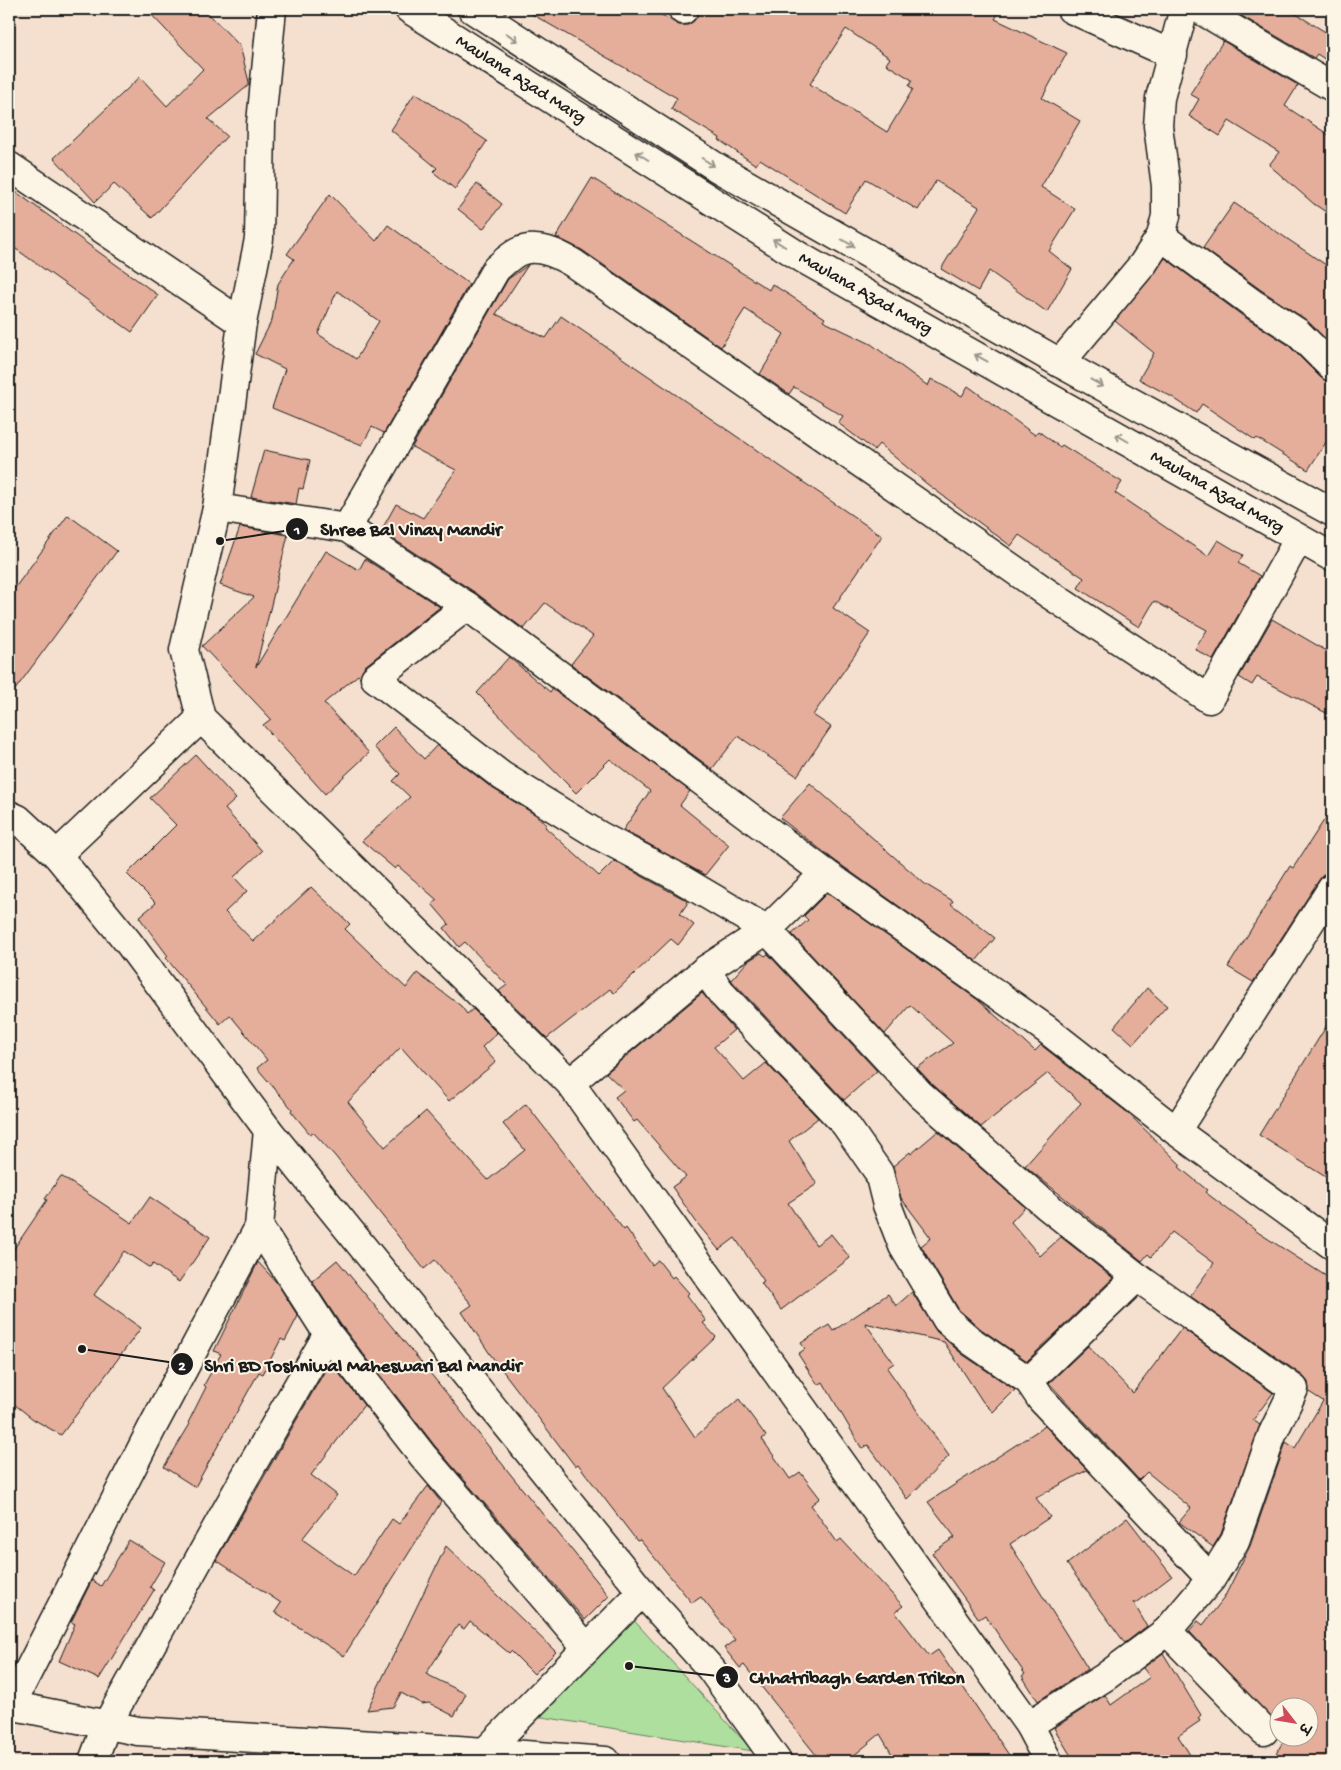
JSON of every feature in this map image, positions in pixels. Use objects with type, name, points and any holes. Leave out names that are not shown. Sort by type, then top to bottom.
[{"type":"street","points":[[272,9],[260,123],[259,239],[242,323],[217,508],[184,650],[201,718],[570,1083],[1029,1725],[1048,1761]]},
{"type":"street","name":"Maulana Azad Marg","points":[[409,9],[802,258],[1002,369],[1298,540],[1332,557]]},
{"type":"street","name":"Maulana Azad Marg","points":[[472,9],[716,166],[1060,363],[1332,512]]},
{"type":"street","points":[[1071,9],[1173,55]]},
{"type":"street","points":[[1060,363],[1143,264],[1161,236],[1166,216],[1166,186],[1158,126],[1160,98],[1182,16],[1187,9]]},
{"type":"street","points":[[1199,9],[1332,87]]},
{"type":"street","points":[[9,166],[242,323]]},
{"type":"street","points":[[1161,236],[1252,303],[1297,332],[1332,367]]},
{"type":"street","points":[[347,528],[496,269],[518,251],[535,248],[556,253],[573,263],[1041,588],[1209,698],[1298,540]]},
{"type":"street","points":[[217,508],[347,528],[467,606],[824,873],[1046,1029],[1176,1131],[1332,1245]]},
{"type":"street","points":[[467,606],[375,678],[502,776],[600,836],[674,875],[767,930],[920,1094],[1047,1206],[1137,1277],[1294,1389],[1272,1435],[1235,1541],[1211,1579],[1167,1631],[1105,1677],[1029,1725]]},
{"type":"street","points":[[57,855],[201,718]]},
{"type":"street","points":[[9,815],[18,820],[57,855],[128,942],[268,1130],[642,1592],[711,1669],[777,1761]]},
{"type":"street","points":[[570,1083],[704,970],[767,930],[824,873]]},
{"type":"street","points":[[1176,1131],[1332,888]]},
{"type":"street","points":[[704,970],[723,995],[845,1124],[868,1157],[879,1173],[887,1205],[903,1246],[947,1320],[971,1341],[1029,1381],[1041,1399],[1211,1579]]},
{"type":"street","points":[[268,1130],[259,1227],[148,1436],[10,1705],[138,1731],[480,1756],[606,1761]]},
{"type":"street","points":[[259,1227],[328,1334],[423,1456],[587,1648]]},
{"type":"street","points":[[1029,1381],[1137,1277]]},
{"type":"street","points":[[93,1761],[106,1726],[241,1484],[328,1334]]},
{"type":"street","points":[[480,1756],[642,1592]]},
{"type":"street","points":[[1167,1631],[1264,1731]]},
{"type":"green space","points":[[629,1615],[753,1751],[536,1716]]},
{"type":"building","points":[[146,9],[204,9],[240,46],[249,82],[249,85],[208,119],[227,136],[152,218],[114,184],[95,202],[54,158],[140,77],[167,106],[203,69]]},
{"type":"building","points":[[523,9],[651,9],[679,25],[688,25],[694,21],[699,9],[1001,9],[995,19],[1067,53],[1042,98],[1080,121],[1041,187],[1075,209],[1049,251],[1072,269],[1047,312],[989,271],[978,291],[941,269],[979,207],[936,181],[918,210],[866,179],[845,213],[760,159],[756,165],[719,140],[720,138],[671,109],[677,98]],"holes":[[[846,29],[890,58],[886,64],[912,80],[909,86],[913,89],[887,132],[810,84]]]},
{"type":"building","points":[[1244,9],[1288,9],[1332,36],[1332,64],[1317,54],[1314,58],[1240,15]]},
{"type":"building","points":[[1223,41],[1298,85],[1285,106],[1332,137],[1332,216],[1314,204],[1269,165],[1279,152],[1229,121],[1220,136],[1189,116],[1199,99],[1190,94]]},
{"type":"building","points":[[415,93],[487,141],[455,189],[433,172],[437,168],[391,130]]},
{"type":"building","points":[[592,178],[769,290],[772,284],[825,318],[823,321],[871,344],[928,386],[931,379],[962,396],[968,386],[1035,435],[1038,431],[1060,447],[1062,445],[1122,482],[1115,493],[1208,556],[1218,540],[1243,555],[1238,563],[1260,576],[1213,660],[1195,649],[1207,630],[1154,601],[1139,627],[1078,588],[1084,578],[1019,535],[1011,546],[927,484],[879,444],[874,450],[838,423],[843,416],[794,387],[789,394],[760,374],[784,334],[745,309],[721,347],[582,250],[556,237]]},
{"type":"building","points":[[477,184],[502,204],[483,229],[458,209]]},
{"type":"building","points":[[9,187],[158,295],[132,332],[9,244]]},
{"type":"building","points":[[330,194],[376,241],[388,225],[469,284],[384,433],[372,427],[362,445],[272,408],[285,369],[255,354],[272,320],[278,284],[294,259],[287,254]],"holes":[[[337,291],[379,321],[356,359],[318,334]]]},
{"type":"building","points":[[1234,203],[1332,269],[1332,345],[1305,319],[1203,248]]},
{"type":"building","points":[[1165,258],[1243,316],[1287,344],[1321,378],[1332,382],[1332,433],[1308,470],[1257,438],[1255,440],[1202,404],[1196,413],[1139,379],[1154,353],[1115,321]]},
{"type":"building","points":[[528,265],[496,314],[546,338],[561,316],[882,536],[833,608],[870,633],[813,715],[831,727],[797,776],[738,736],[712,769],[571,664],[593,636],[545,603],[524,629],[476,593],[381,531],[396,504],[423,518],[456,470],[412,447],[508,279]]},
{"type":"building","points":[[264,450],[310,460],[303,489],[299,488],[296,504],[251,497]]},
{"type":"building","points":[[68,515],[117,551],[9,698],[9,596]]},
{"type":"building","points":[[240,527],[288,535],[256,667],[326,551],[359,570],[365,559],[440,607],[365,666],[360,677],[358,675],[324,703],[369,753],[325,794],[263,725],[271,719],[202,646],[254,597],[220,585]]},
{"type":"building","points":[[1272,619],[1332,654],[1332,716],[1257,677],[1252,685],[1239,677]]},
{"type":"building","points":[[509,657],[550,692],[552,689],[690,791],[680,805],[729,845],[705,875],[623,830],[650,791],[610,759],[576,793],[477,693]]},
{"type":"building","points":[[394,727],[424,759],[437,745],[492,788],[536,815],[547,825],[545,827],[599,876],[614,861],[686,900],[687,904],[680,914],[694,925],[678,945],[671,939],[614,993],[610,989],[547,1038],[499,991],[507,985],[465,942],[459,947],[444,928],[449,924],[432,904],[437,900],[398,866],[395,869],[362,841],[410,797],[393,781],[400,774],[374,747]]},
{"type":"building","points":[[196,755],[236,799],[225,809],[262,851],[234,877],[247,891],[225,912],[253,941],[311,887],[350,924],[345,929],[406,988],[417,973],[461,1006],[467,1014],[473,1009],[497,1033],[482,1047],[496,1062],[449,1101],[401,1047],[348,1102],[385,1147],[426,1111],[488,1180],[525,1150],[503,1124],[526,1104],[624,1230],[626,1228],[652,1265],[658,1260],[672,1278],[674,1276],[689,1293],[687,1295],[706,1321],[703,1323],[716,1337],[662,1388],[695,1437],[739,1399],[766,1436],[762,1439],[790,1479],[800,1472],[820,1498],[811,1505],[837,1542],[841,1539],[903,1606],[895,1612],[929,1656],[938,1650],[1013,1761],[896,1761],[880,1734],[847,1761],[821,1761],[744,1665],[740,1668],[724,1648],[735,1640],[701,1597],[692,1603],[640,1540],[637,1541],[578,1464],[575,1466],[490,1354],[462,1312],[472,1305],[435,1260],[424,1269],[335,1156],[313,1132],[310,1134],[291,1111],[292,1109],[257,1068],[267,1060],[230,1015],[220,1024],[166,958],[168,956],[139,917],[156,903],[127,874],[176,825],[150,798]]},
{"type":"building","points":[[810,783],[925,884],[953,901],[951,904],[995,938],[976,961],[834,860],[780,818]]},
{"type":"building","points":[[1332,808],[1332,864],[1319,880],[1253,982],[1228,967],[1290,866],[1293,868]]},
{"type":"building","points":[[827,893],[978,1000],[1035,1051],[1041,1045],[1128,1113],[1181,1165],[1179,1167],[1207,1190],[1205,1192],[1259,1233],[1332,1280],[1332,1761],[1272,1761],[1279,1748],[1318,1748],[1318,1698],[1268,1698],[1268,1715],[1189,1631],[1198,1621],[1203,1625],[1224,1598],[1250,1546],[1286,1442],[1295,1448],[1323,1401],[1309,1392],[1308,1382],[1303,1376],[1190,1296],[1214,1263],[1172,1232],[1151,1257],[1148,1254],[1142,1261],[1025,1166],[1081,1103],[1048,1073],[981,1127],[931,1083],[917,1068],[953,1043],[910,1005],[885,1034],[792,934],[808,920],[804,916]]},
{"type":"building","points":[[761,953],[765,956],[768,954],[877,1071],[844,1100],[731,980],[748,961]]},
{"type":"building","points":[[1147,988],[1167,1006],[1133,1044],[1114,1027]]},
{"type":"building","points":[[702,993],[734,1030],[714,1047],[744,1081],[766,1063],[818,1118],[789,1141],[817,1184],[788,1203],[816,1245],[831,1234],[850,1258],[781,1310],[761,1283],[764,1281],[735,1238],[719,1250],[697,1223],[672,1187],[686,1177],[637,1120],[634,1122],[615,1097],[624,1090],[606,1073]]},
{"type":"building","points":[[1332,1017],[1332,1181],[1259,1135]]},
{"type":"building","points":[[938,1131],[1025,1207],[1011,1222],[1040,1256],[1061,1237],[1113,1278],[1027,1361],[981,1329],[959,1310],[921,1246],[931,1238],[901,1198],[893,1166],[910,1152],[911,1154]]},
{"type":"building","points":[[61,1176],[132,1223],[150,1197],[210,1237],[179,1282],[153,1264],[150,1268],[124,1251],[94,1295],[141,1328],[61,1435],[33,1419],[9,1400],[9,1256]]},
{"type":"building","points":[[337,1260],[609,1596],[585,1620],[435,1446],[341,1325],[312,1281]]},
{"type":"building","points":[[258,1262],[277,1283],[298,1316],[285,1341],[281,1339],[263,1374],[259,1372],[195,1487],[164,1467],[190,1424],[188,1423],[206,1387],[204,1385],[221,1354],[214,1351]]},
{"type":"building","points":[[912,1292],[937,1332],[962,1354],[1015,1390],[993,1412],[983,1402],[944,1342],[865,1323],[894,1363],[887,1368],[949,1456],[907,1499],[868,1445],[862,1449],[823,1382],[818,1385],[798,1354],[805,1349],[801,1343],[829,1325],[833,1331],[888,1294],[896,1306]]},
{"type":"building","points":[[1182,1328],[1273,1393],[1253,1420],[1260,1425],[1221,1534],[1213,1547],[1179,1522],[1191,1508],[1147,1472],[1139,1480],[1049,1383],[1088,1346],[1133,1393]]},
{"type":"building","points":[[330,1362],[364,1405],[311,1475],[337,1495],[302,1539],[354,1576],[392,1519],[399,1524],[428,1486],[441,1502],[344,1656],[275,1612],[281,1603],[216,1560]]},
{"type":"building","points":[[1045,1426],[1087,1470],[1036,1498],[1050,1517],[1010,1544],[1088,1669],[1038,1701],[1022,1676],[1025,1674],[985,1615],[979,1619],[932,1553],[955,1537],[928,1502]]},
{"type":"building","points":[[1127,1518],[1172,1576],[1135,1604],[1133,1602],[1147,1626],[1125,1643],[1067,1564]]},
{"type":"building","points":[[129,1540],[165,1562],[150,1587],[154,1590],[99,1679],[59,1661],[75,1624],[71,1622],[92,1580],[101,1586]]},
{"type":"building","points":[[446,1546],[556,1652],[534,1674],[511,1651],[509,1653],[470,1621],[464,1629],[458,1625],[426,1674],[466,1694],[454,1716],[429,1703],[422,1704],[401,1693],[393,1707],[367,1710]]},
{"type":"building","points":[[1163,1653],[1201,1715],[1198,1718],[1200,1721],[1178,1736],[1194,1761],[1074,1761],[1054,1728],[1105,1695],[1111,1705],[1150,1677],[1143,1668]]},
{"type":"place","name":"Shree Bal Vinay Mandir","points":[[220,541]]},
{"type":"place","name":"Shri BD Toshniwal Maheswari Bal Mandir","points":[[82,1349]]},
{"type":"place","name":"Chhatribagh Garden Trikon","points":[[629,1666]]}]
